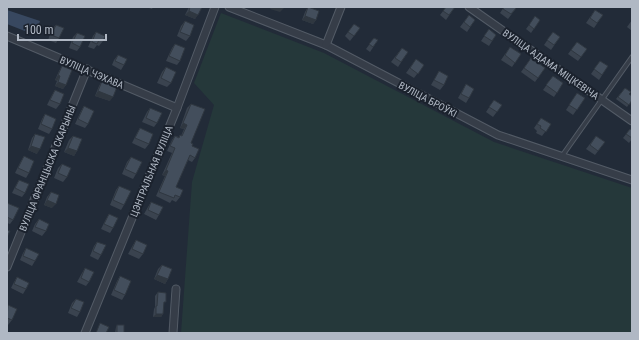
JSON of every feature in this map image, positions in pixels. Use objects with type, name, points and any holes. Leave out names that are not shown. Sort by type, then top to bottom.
[{"type":"street","name":"ЦЭНТРАЛЬНАЯ ВУЛІЦА","points":[[84,333],[178,108],[215,7]]},
{"type":"street","name":"ВУЛІЦА БРОЎКІ","points":[[228,7],[326,45],[498,135],[632,180]]},
{"type":"street","points":[[326,45],[341,7]]},
{"type":"street","name":"ВУЛІЦА АДАМА МІЦКЕВІЧА","points":[[469,7],[632,121]]},
{"type":"street","name":"ВУЛІЦА ЧЭХАВА","points":[[7,36],[178,108]]},
{"type":"street","name":"ВУЛІЦА ФРАНЦЫСКА СКАРЫНЫ","points":[[7,267],[87,69]]},
{"type":"street","points":[[173,333],[176,289]]},
{"type":"lane","points":[[562,156],[632,57]]},
{"type":"shaded area","points":[[221,13],[324,53],[494,142],[632,188],[632,333],[181,333],[192,182],[214,105],[194,83]]},
{"type":"water","points":[[7,10],[40,21],[35,35],[7,24]]},
{"type":"building","points":[[190,7],[202,7],[198,15],[189,11]]},
{"type":"building","points":[[308,7],[319,11],[316,20],[305,16]]},
{"type":"building","points":[[446,7],[455,7],[449,15],[443,11]]},
{"type":"building","points":[[504,7],[517,7],[511,14],[503,9]]},
{"type":"building","points":[[595,10],[603,15],[597,23],[590,18]]},
{"type":"building","points":[[469,15],[475,20],[470,27],[464,22]]},
{"type":"building","points":[[535,16],[540,20],[534,29],[529,25]]},
{"type":"building","points":[[185,21],[194,25],[190,36],[180,32]]},
{"type":"building","points":[[354,24],[360,28],[354,36],[348,32]]},
{"type":"building","points":[[56,25],[64,28],[59,38],[51,35]]},
{"type":"building","points":[[489,29],[496,35],[492,41],[484,36]]},
{"type":"building","points":[[96,32],[105,36],[103,41],[99,40],[97,44],[92,42]]},
{"type":"building","points":[[553,32],[560,37],[554,45],[547,40]]},
{"type":"building","points":[[77,33],[85,36],[80,47],[72,43]]},
{"type":"building","points":[[374,38],[378,40],[373,47],[369,44]]},
{"type":"building","points":[[577,42],[587,49],[581,57],[571,50]]},
{"type":"building","points":[[175,44],[185,48],[180,61],[169,56]]},
{"type":"building","points":[[510,47],[521,54],[515,63],[505,55]]},
{"type":"building","points":[[402,48],[408,52],[401,62],[395,58]]},
{"type":"building","points":[[118,55],[127,59],[124,65],[115,61]]},
{"type":"building","points":[[531,58],[545,68],[538,78],[524,68]]},
{"type":"building","points":[[416,59],[424,65],[418,74],[410,68]]},
{"type":"building","points":[[600,61],[608,66],[602,75],[594,69]]},
{"type":"building","points":[[62,66],[72,70],[66,85],[58,82],[60,76],[58,75]]},
{"type":"building","points":[[166,67],[176,72],[171,83],[161,78]]},
{"type":"building","points":[[439,71],[448,76],[444,85],[434,80]]},
{"type":"building","points":[[553,76],[563,83],[557,93],[546,85]]},
{"type":"building","points":[[102,81],[117,87],[113,97],[98,91]]},
{"type":"building","points":[[466,84],[474,89],[469,98],[461,94]]},
{"type":"building","points":[[625,88],[631,92],[629,94],[632,96],[632,100],[629,105],[618,97]]},
{"type":"building","points":[[55,90],[64,94],[60,104],[50,100]]},
{"type":"building","points":[[577,93],[585,98],[577,110],[569,105]]},
{"type":"building","points":[[494,100],[502,105],[497,112],[489,107]]},
{"type":"building","points":[[191,104],[205,109],[191,143],[193,144],[192,146],[199,149],[195,158],[190,155],[176,187],[183,190],[180,197],[175,195],[174,198],[159,192],[168,171],[166,170],[175,148],[170,146],[175,136],[179,138],[180,135],[182,136],[187,125],[183,123]]},
{"type":"building","points":[[84,106],[94,111],[88,124],[78,119]]},
{"type":"building","points":[[150,108],[162,113],[157,123],[146,118]]},
{"type":"building","points":[[45,114],[56,119],[52,129],[41,124]]},
{"type":"building","points":[[541,118],[551,124],[546,132],[537,124]]},
{"type":"building","points":[[140,128],[153,134],[149,144],[135,138]]},
{"type":"building","points":[[630,129],[632,130],[632,138],[626,134]]},
{"type":"building","points":[[35,134],[45,137],[40,149],[31,146]]},
{"type":"building","points":[[73,136],[82,139],[77,151],[68,148]]},
{"type":"building","points":[[596,136],[605,142],[598,151],[590,145]]},
{"type":"building","points":[[24,156],[34,161],[29,173],[18,168]]},
{"type":"building","points":[[131,157],[142,162],[136,174],[125,169]]},
{"type":"building","points":[[62,164],[71,168],[67,177],[58,173]]},
{"type":"building","points":[[19,180],[29,184],[25,193],[15,188]]},
{"type":"building","points":[[119,186],[131,191],[124,205],[113,200]]},
{"type":"building","points":[[51,192],[59,195],[56,204],[47,200]]},
{"type":"building","points":[[151,202],[163,207],[159,215],[148,210]]},
{"type":"building","points":[[7,203],[19,208],[13,220],[7,217]]},
{"type":"building","points":[[109,214],[118,218],[113,228],[104,224]]},
{"type":"building","points":[[39,219],[49,224],[46,231],[35,227]]},
{"type":"building","points":[[7,230],[10,231],[7,237]]},
{"type":"building","points":[[136,240],[147,245],[143,254],[132,249]]},
{"type":"building","points":[[97,242],[106,245],[101,255],[93,251]]},
{"type":"building","points":[[26,248],[39,254],[35,261],[23,256]]},
{"type":"building","points":[[162,265],[172,269],[168,279],[157,275]]},
{"type":"building","points":[[85,268],[94,272],[89,282],[81,278]]},
{"type":"building","points":[[120,276],[131,281],[125,295],[114,290]]},
{"type":"building","points":[[17,277],[29,283],[26,289],[14,284]]},
{"type":"building","points":[[158,292],[166,293],[166,302],[164,302],[163,314],[156,314]]},
{"type":"building","points":[[76,299],[84,302],[80,312],[71,308]]},
{"type":"building","points":[[8,305],[17,309],[12,320],[7,318]]},
{"type":"building","points":[[100,323],[109,327],[106,333],[96,333]]},
{"type":"building","points":[[117,325],[124,325],[124,333],[117,333]]}]
